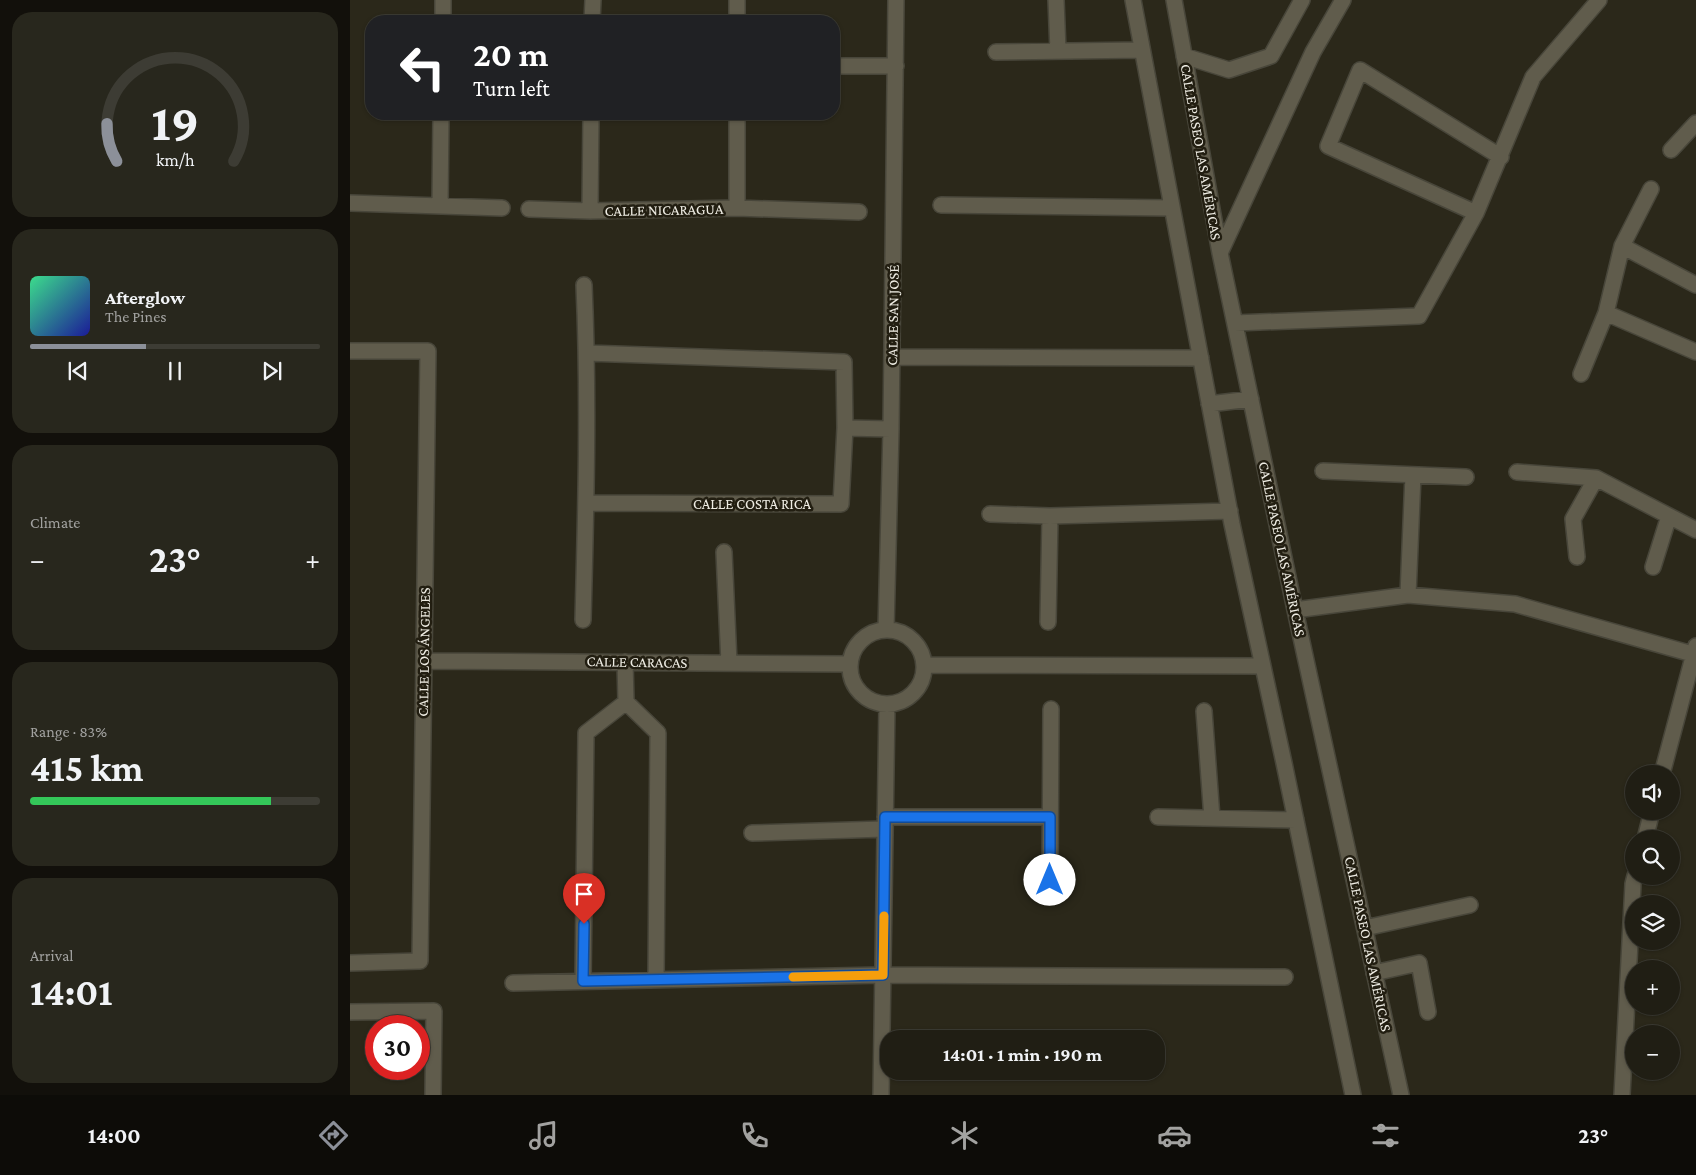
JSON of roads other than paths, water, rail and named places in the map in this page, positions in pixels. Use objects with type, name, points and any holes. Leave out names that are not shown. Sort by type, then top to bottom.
[{"type":"street","points":[[443,15],[444,0]]},
{"type":"street","points":[[592,15],[593,0]]},
{"type":"street","points":[[737,0],[737,15]]},
{"type":"street","name":"CALLE SAN JOSÉ","points":[[886,630],[891,429],[896,0]]},
{"type":"street","points":[[1056,0],[1058,51]]},
{"type":"street","points":[[1133,0],[1230,511],[1352,1095]]},
{"type":"street","name":"CALLE PASEO LAS AMÉRICAS","points":[[1174,0],[1220,253],[1250,399],[1401,1095]]},
{"type":"street","points":[[1184,56],[1229,70],[1271,56],[1302,0]]},
{"type":"street","points":[[1220,253],[1313,52],[1343,0]]},
{"type":"street","points":[[1235,323],[1419,316],[1476,213],[1533,77],[1599,0]]},
{"type":"street","points":[[996,52],[1142,50]]},
{"type":"street","points":[[840,66],[896,66]]},
{"type":"street","points":[[1476,213],[1328,146],[1360,70],[1501,157]]},
{"type":"street","points":[[440,206],[442,120]]},
{"type":"street","name":"CALLE NICARAGUA","points":[[590,211],[591,120]]},
{"type":"street","name":"CALLE NICARAGUA","points":[[737,120],[737,208]]},
{"type":"street","points":[[1672,150],[1696,123]]},
{"type":"street","points":[[1581,374],[1606,313],[1622,246],[1652,189]]},
{"type":"street","points":[[350,203],[502,208]]},
{"type":"street","points":[[941,205],[1172,208]]},
{"type":"street","name":"CALLE NICARAGUA","points":[[529,209],[590,211],[737,208],[859,212]]},
{"type":"street","points":[[1622,246],[1696,285]]},
{"type":"street","points":[[583,620],[587,353],[584,285]]},
{"type":"street","points":[[1606,313],[1696,352]]},
{"type":"street","name":"CALLE LOS ÁNGELES","points":[[350,352],[428,351],[420,961],[350,963]]},
{"type":"street","name":"CALLE COSTA RICA","points":[[586,503],[841,504],[845,428],[844,362],[587,353]]},
{"type":"street","points":[[892,357],[1200,358]]},
{"type":"street","points":[[1209,404],[1250,399]]},
{"type":"street","points":[[845,428],[891,429]]},
{"type":"street","points":[[1323,471],[1466,477]]},
{"type":"street","points":[[1517,472],[1596,478],[1696,530]]},
{"type":"street","points":[[1408,595],[1413,475]]},
{"type":"street","points":[[1577,557],[1573,519],[1596,478]]},
{"type":"street","points":[[990,514],[1050,516],[1230,511]]},
{"type":"street","points":[[1048,622],[1050,516]]},
{"type":"street","points":[[1653,567],[1669,516]]},
{"type":"street","points":[[724,552],[730,663]]},
{"type":"street","points":[[1295,610],[1408,595],[1515,604],[1695,652],[1664,765]]},
{"type":"street","points":[[886,630],[904,634],[918,647],[924,665],[920,685],[906,699],[887,704],[867,699],[854,684],[850,664],[856,646],[862,640],[869,634],[886,630]]},
{"type":"street","name":"CALLE CARACAS","points":[[424,661],[850,664]]},
{"type":"street","points":[[625,662],[626,702],[658,733],[656,980]]},
{"type":"street","points":[[924,665],[1263,666]]},
{"type":"street","points":[[583,981],[586,733],[626,702]]},
{"type":"street","points":[[881,1095],[887,704]]},
{"type":"street","points":[[1050,880],[1051,709]]},
{"type":"street","points":[[1204,711],[1212,818]]},
{"type":"street","points":[[752,833],[885,823],[1050,817]]},
{"type":"street","points":[[1158,817],[1296,820]]},
{"type":"street","points":[[1622,1095],[1633,885]]},
{"type":"street","points":[[1365,928],[1470,905]]},
{"type":"street","points":[[1374,973],[1418,963],[1428,1012]]},
{"type":"street","points":[[513,983],[883,975],[1284,977]]},
{"type":"street","points":[[350,1012],[434,1011],[433,1095]]}]
